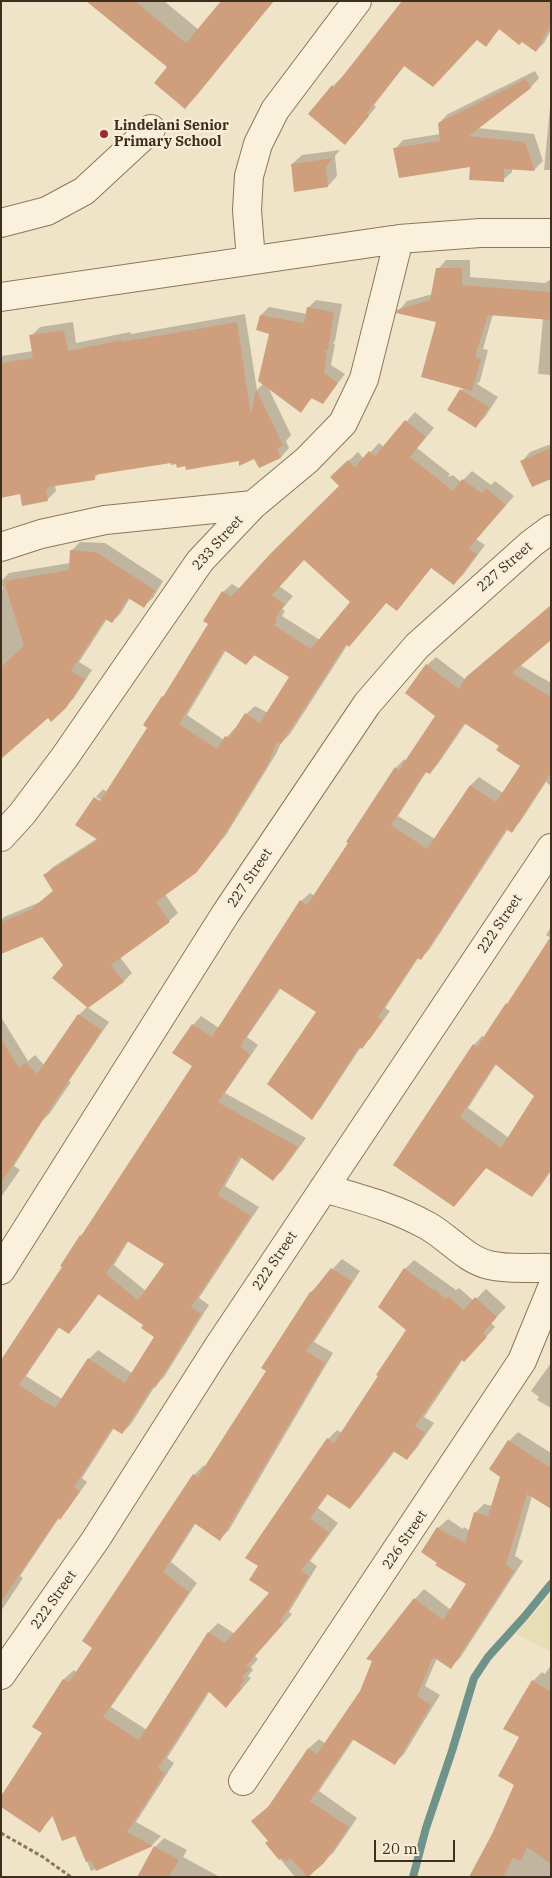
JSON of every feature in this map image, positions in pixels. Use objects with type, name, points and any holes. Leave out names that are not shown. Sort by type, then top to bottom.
[{"type":"street","points":[[251,260],[247,210],[249,176],[258,144],[275,110],[357,1]]},
{"type":"street","points":[[1,223],[48,211],[84,191],[151,129]]},
{"type":"street","points":[[1,297],[399,239],[480,233],[551,233]]},
{"type":"street","name":"233 Street","points":[[1,837],[22,814],[64,758],[200,561],[253,505],[307,460],[343,423],[364,379],[399,239]]},
{"type":"street","points":[[1,547],[41,534],[105,520],[253,505]]},
{"type":"street","name":"227 Street","points":[[1,1270],[226,912],[367,704],[417,646],[477,591],[551,529]]},
{"type":"street","name":"222 Street","points":[[1,1675],[96,1539],[218,1347],[551,848]]},
{"type":"street","points":[[324,1188],[387,1206],[407,1214],[431,1228],[471,1258],[490,1265],[551,1268]]},
{"type":"street","name":"226 Street","points":[[243,1781],[522,1361],[551,1290]]},
{"type":"path","points":[[1,1833],[43,1857],[71,1877]]},
{"type":"shaded area","points":[[551,1595],[551,1652],[516,1634]]},
{"type":"building","points":[[86,1],[135,1],[186,43],[221,1],[274,1],[185,109],[154,83],[167,67]]},
{"type":"building","points":[[402,1],[551,1],[551,24],[536,52],[522,42],[519,45],[499,29],[486,47],[477,40],[433,87],[404,66],[367,113],[369,116],[345,145],[308,114],[332,85],[334,87]]},
{"type":"building","points":[[526,79],[531,88],[469,136],[525,142],[535,171],[504,169],[504,182],[469,180],[470,167],[399,178],[393,148],[440,141],[438,123]]},
{"type":"building","points":[[333,158],[326,167],[328,187],[294,192],[291,164]]},
{"type":"building","points":[[436,268],[462,268],[462,285],[551,292],[551,320],[488,315],[475,357],[481,359],[472,391],[421,377],[436,322],[396,313],[397,310],[430,300]]},
{"type":"building","points":[[307,307],[334,312],[328,350],[323,349],[327,353],[324,373],[338,383],[323,404],[311,398],[301,413],[258,381],[269,334],[256,330],[260,315],[304,323]]},
{"type":"building","points":[[237,322],[251,414],[256,389],[283,445],[277,449],[281,458],[259,468],[254,459],[239,466],[239,461],[186,470],[185,466],[177,468],[176,464],[171,465],[171,463],[94,475],[95,480],[48,487],[46,490],[48,501],[22,506],[20,494],[1,498],[1,363],[33,358],[29,335],[64,330],[68,351],[122,340],[122,342]]},
{"type":"building","points":[[460,389],[489,407],[476,428],[447,410]]},
{"type":"building","points":[[405,420],[426,437],[410,457],[453,491],[462,479],[482,493],[486,488],[506,505],[469,548],[477,554],[454,585],[431,568],[397,611],[386,603],[349,647],[346,644],[281,744],[277,742],[268,764],[217,846],[196,873],[156,902],[170,922],[111,965],[124,982],[88,1008],[52,978],[63,965],[42,937],[1,954],[1,922],[30,910],[53,891],[43,875],[98,840],[75,825],[94,797],[100,801],[147,728],[143,725],[163,697],[208,624],[203,621],[222,591],[231,597],[271,553],[339,486],[330,477],[348,460],[355,467],[369,451],[375,456]],"holes":[[[304,560],[350,602],[311,649],[274,625],[277,620],[275,618],[285,605],[272,595]],[[224,650],[246,665],[254,655],[289,677],[260,723],[245,713],[229,738],[225,736],[217,749],[179,724]]]},
{"type":"building","points":[[551,448],[551,479],[532,487],[520,461]]},
{"type":"building","points":[[70,550],[96,552],[155,590],[144,608],[128,598],[112,623],[105,619],[71,671],[85,679],[66,708],[51,722],[48,718],[1,759],[1,667],[24,646],[4,581],[69,570]]},
{"type":"building","points":[[551,605],[551,640],[512,673],[551,697],[551,772],[512,833],[506,829],[421,960],[417,958],[378,1017],[382,1021],[362,1049],[359,1047],[312,1120],[267,1084],[316,1012],[279,988],[240,1046],[250,1055],[218,1102],[298,1147],[273,1181],[239,1156],[218,1195],[251,1216],[191,1307],[201,1314],[155,1388],[153,1386],[122,1434],[112,1428],[74,1487],[80,1491],[60,1520],[58,1518],[1,1602],[1,1360],[62,1267],[60,1266],[80,1235],[192,1066],[172,1053],[192,1024],[212,1037],[300,900],[307,905],[395,767],[399,770],[435,716],[405,693],[426,664],[459,689],[466,677]],"holes":[[[464,723],[499,746],[496,750],[520,766],[496,802],[470,785],[427,849],[391,825],[425,772],[430,774]],[[127,1241],[164,1264],[138,1300],[106,1274]],[[98,1294],[143,1325],[141,1328],[154,1337],[125,1383],[88,1358],[55,1408],[19,1385],[58,1327],[69,1334]]]},
{"type":"building","points":[[551,936],[551,1169],[532,1197],[486,1168],[454,1207],[393,1165],[473,1044],[477,1047]],"holes":[[[495,1064],[534,1096],[501,1148],[460,1117]]]},
{"type":"building","points":[[78,1014],[102,1030],[1,1183],[1,1038],[19,1068],[26,1062],[37,1074]]},
{"type":"building","points":[[331,1268],[352,1281],[306,1351],[325,1363],[220,1541],[194,1523],[163,1572],[189,1592],[103,1717],[139,1740],[208,1632],[225,1643],[269,1593],[249,1580],[258,1566],[245,1558],[327,1438],[334,1443],[406,1330],[378,1307],[404,1268],[446,1299],[448,1296],[464,1310],[475,1297],[497,1317],[483,1333],[487,1337],[464,1362],[461,1359],[415,1426],[425,1433],[407,1460],[393,1451],[350,1509],[327,1494],[310,1518],[329,1533],[301,1571],[309,1576],[280,1622],[283,1624],[246,1666],[250,1669],[242,1677],[245,1680],[240,1686],[242,1688],[226,1708],[208,1691],[158,1768],[165,1773],[127,1832],[153,1846],[96,1871],[91,1860],[86,1862],[75,1836],[62,1841],[52,1815],[40,1833],[1,1807],[1,1796],[42,1733],[32,1727],[63,1679],[69,1682],[92,1648],[82,1641],[193,1474],[198,1477],[266,1371],[261,1368],[310,1292],[312,1292]]},
{"type":"building","points":[[508,1440],[551,1468],[551,1509],[527,1494],[506,1565],[514,1571],[451,1669],[433,1657],[417,1696],[431,1705],[395,1765],[352,1739],[310,1801],[349,1827],[324,1863],[308,1877],[290,1858],[286,1862],[282,1858],[279,1860],[265,1843],[268,1841],[251,1821],[268,1807],[308,1748],[317,1754],[360,1691],[372,1661],[366,1659],[414,1598],[443,1620],[466,1584],[435,1565],[437,1563],[421,1552],[437,1527],[465,1543],[474,1512],[488,1516],[500,1477],[489,1469]]},
{"type":"building","points":[[532,1680],[551,1692],[551,1864],[527,1847],[521,1861],[513,1858],[503,1877],[469,1877],[492,1834],[514,1785],[498,1776],[519,1737],[503,1729]]},
{"type":"building","points":[[154,1846],[179,1860],[169,1877],[137,1877]]},
{"type":"waterway","points":[[413,1877],[426,1828],[474,1678],[488,1657],[551,1584]]},
{"type":"place","name":"Lindelani Senior Primary School","points":[[104,134]]}]
